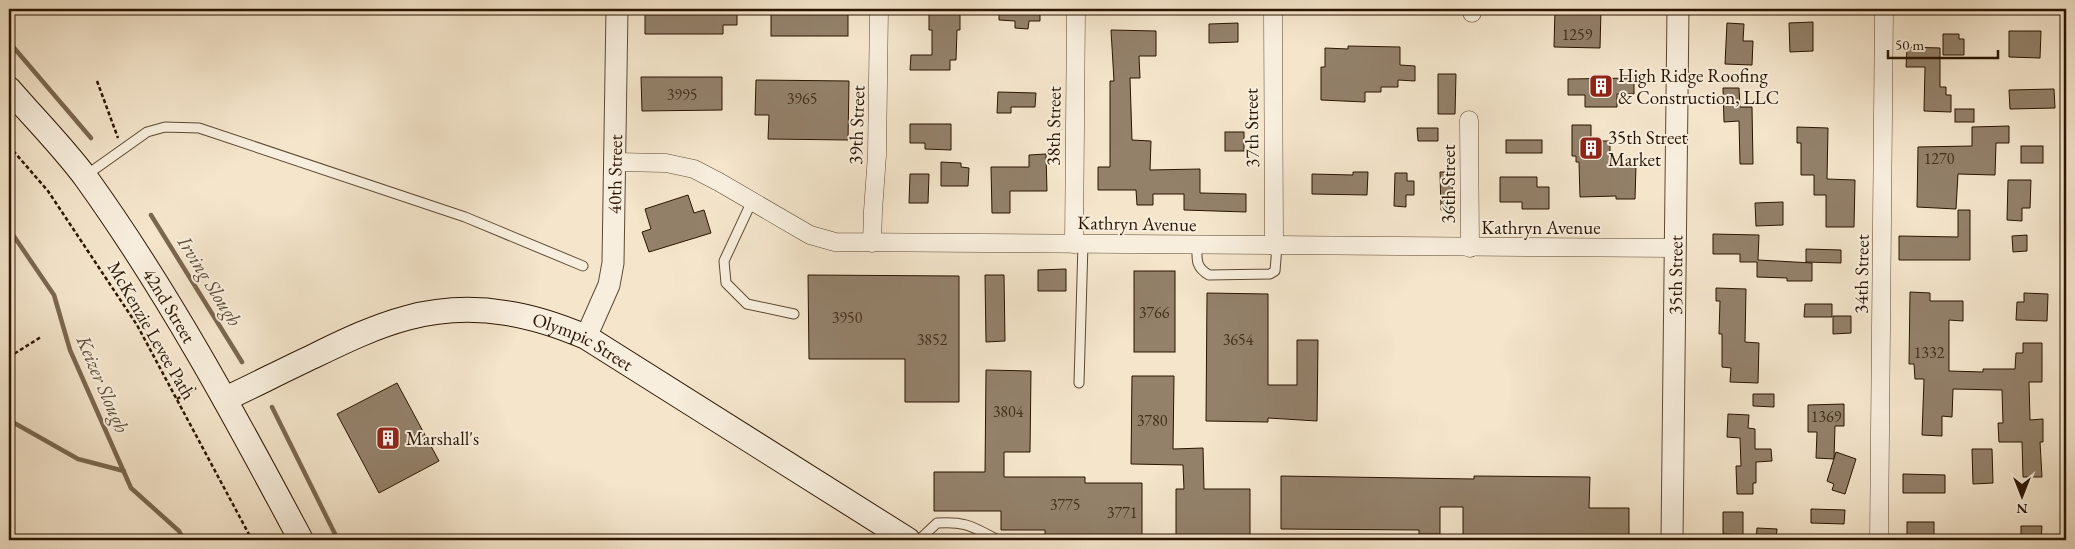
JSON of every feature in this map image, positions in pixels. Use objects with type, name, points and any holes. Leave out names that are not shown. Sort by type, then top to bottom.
[{"type":"main road","name":"42nd Street","points":[[9,89],[84,176],[160,289],[225,400],[301,540]]},
{"type":"main road","name":"Olympic Street","points":[[225,400],[365,331],[391,321],[420,314],[479,310],[507,313],[537,320],[586,337],[908,540]]},
{"type":"street","name":"40th Street","points":[[586,337],[609,285],[613,263],[617,9]]},
{"type":"street","name":"39th Street","points":[[872,243],[877,155],[880,9]]},
{"type":"street","name":"38th Street","points":[[1076,9],[1078,244]]},
{"type":"street","name":"37th Street","points":[[1273,9],[1276,246]]},
{"type":"street","name":"35th Street","points":[[1672,540],[1678,9]]},
{"type":"street","name":"34th Street","points":[[1879,540],[1884,9]]},
{"type":"street","name":"36th Street","points":[[1469,120],[1470,248]]},
{"type":"street","name":"Kathryn Avenue","points":[[616,162],[666,163],[694,170],[719,182],[810,235],[835,242],[1676,248]]},
{"type":"lane","points":[[84,176],[146,132],[165,127],[199,128],[465,217],[583,266]]},
{"type":"lane","points":[[752,201],[724,262],[726,283],[747,304],[794,314]]},
{"type":"lane","points":[[1078,244],[1080,383]]},
{"type":"lane","points":[[1196,245],[1197,263],[1201,270],[1209,275],[1270,274],[1275,271],[1276,246]]},
{"type":"lane","points":[[919,540],[937,523],[954,522],[968,524],[998,540]]},
{"type":"path","points":[[97,81],[122,149]]},
{"type":"path","name":"McKenzie Levee Path","points":[[9,146],[48,191],[137,325],[252,540]]},
{"type":"path","points":[[9,357],[41,337]]},
{"type":"path","points":[[177,400],[198,388]]},
{"type":"building","points":[[645,9],[737,9],[737,25],[723,25],[723,34],[645,34]]},
{"type":"building","points":[[771,9],[848,9],[848,36],[771,36]]},
{"type":"building","points":[[999,9],[1040,9],[1040,21],[1029,21],[1028,29],[1015,28],[1015,21],[999,20]]},
{"type":"building","points":[[1555,9],[1601,9],[1600,48],[1554,47]]},
{"type":"building","points":[[929,12],[960,13],[960,30],[957,30],[956,60],[950,60],[950,70],[910,70],[911,55],[932,55],[932,30],[929,30]]},
{"type":"building","points":[[1813,22],[1813,51],[1790,52],[1789,23]]},
{"type":"building","points":[[1238,23],[1238,42],[1209,43],[1209,24]]},
{"type":"building","points":[[1727,23],[1744,24],[1743,41],[1753,41],[1752,65],[1725,64]]},
{"type":"building","points":[[1111,30],[1156,31],[1156,56],[1139,56],[1140,78],[1130,78],[1132,140],[1151,141],[1150,170],[1200,169],[1200,193],[1246,194],[1246,212],[1184,210],[1184,194],[1153,194],[1153,205],[1137,205],[1136,190],[1098,190],[1098,167],[1110,167],[1110,81],[1114,81]]},
{"type":"building","points":[[2009,31],[2041,31],[2040,58],[2009,57]]},
{"type":"building","points":[[1943,34],[1959,34],[1959,39],[1964,39],[1964,55],[1943,55]]},
{"type":"building","points":[[1348,46],[1400,47],[1400,65],[1415,66],[1415,81],[1398,80],[1398,87],[1381,87],[1381,92],[1365,92],[1365,102],[1321,100],[1321,67],[1325,67],[1325,48],[1348,49]]},
{"type":"building","points":[[1907,47],[1940,48],[1940,87],[1946,87],[1946,95],[1951,95],[1951,112],[1924,111],[1925,67],[1906,67]]},
{"type":"building","points":[[1438,74],[1456,74],[1455,114],[1438,114]]},
{"type":"building","points":[[641,77],[722,77],[722,110],[642,111]]},
{"type":"building","name":"High Ridge Roofing & Construction, LLC","points":[[1634,78],[1634,94],[1617,94],[1617,107],[1585,107],[1585,95],[1568,95],[1568,79]]},
{"type":"building","points":[[756,80],[849,81],[848,140],[768,139],[769,115],[755,115]]},
{"type":"building","points":[[1723,88],[1739,88],[1740,107],[1752,107],[1753,164],[1740,164],[1739,121],[1724,122]]},
{"type":"building","points":[[2054,89],[2055,108],[2010,109],[2009,90]]},
{"type":"building","points":[[998,92],[1036,93],[1035,107],[1011,107],[1011,113],[997,113]]},
{"type":"building","points":[[1955,109],[1974,109],[1974,122],[1955,122]]},
{"type":"building","points":[[910,124],[951,124],[951,150],[925,149],[925,143],[910,143]]},
{"type":"building","points":[[1572,125],[1591,125],[1591,141],[1610,141],[1610,164],[1636,165],[1635,199],[1616,199],[1616,196],[1580,197],[1579,162],[1576,162],[1576,156],[1572,156]]},
{"type":"building","points":[[2009,126],[2009,143],[1996,143],[1995,175],[1958,174],[1956,209],[1917,207],[1918,147],[1972,146],[1972,127]]},
{"type":"building","points":[[1797,127],[1828,128],[1827,179],[1855,180],[1854,227],[1826,227],[1826,195],[1814,195],[1814,175],[1801,175],[1801,143],[1797,143]]},
{"type":"building","points":[[1417,128],[1438,128],[1438,141],[1418,141]]},
{"type":"building","points":[[1225,132],[1244,132],[1244,151],[1225,151]]},
{"type":"building","points":[[1506,140],[1542,140],[1542,153],[1506,153]]},
{"type":"building","points":[[2021,146],[2043,146],[2043,163],[2021,163]]},
{"type":"building","points":[[1046,154],[1047,191],[1010,191],[1010,213],[992,213],[991,167],[1029,167],[1029,155]]},
{"type":"building","points":[[941,162],[961,163],[961,167],[969,168],[968,186],[941,186]]},
{"type":"building","points":[[1353,172],[1368,172],[1367,195],[1312,194],[1312,174],[1353,175]]},
{"type":"building","points":[[1440,172],[1452,172],[1453,210],[1441,210]]},
{"type":"building","points":[[1395,173],[1407,173],[1407,181],[1414,181],[1414,195],[1406,195],[1406,207],[1394,206]]},
{"type":"building","points":[[910,174],[929,174],[928,203],[909,203]]},
{"type":"building","points":[[1500,177],[1537,177],[1537,187],[1549,187],[1549,209],[1522,209],[1522,202],[1500,202]]},
{"type":"building","points":[[2008,180],[2031,180],[2030,208],[2022,208],[2022,221],[2007,220]]},
{"type":"building","points":[[688,195],[694,213],[704,210],[711,233],[649,252],[642,232],[651,229],[645,209]]},
{"type":"building","points":[[1783,202],[1783,225],[1756,226],[1755,203]]},
{"type":"building","points":[[1958,210],[1970,210],[1970,260],[1899,260],[1899,236],[1958,237]]},
{"type":"building","points":[[1713,234],[1759,235],[1758,260],[1812,263],[1812,281],[1787,281],[1787,278],[1757,277],[1757,262],[1740,262],[1740,254],[1713,254]]},
{"type":"building","points":[[2027,235],[2027,251],[2013,252],[2012,236]]},
{"type":"building","points":[[1806,249],[1841,250],[1841,263],[1806,262]]},
{"type":"building","points":[[1066,269],[1066,291],[1038,291],[1038,270]]},
{"type":"building","points":[[1134,271],[1175,271],[1175,352],[1134,352]]},
{"type":"building","points":[[808,275],[959,276],[959,402],[905,402],[905,359],[809,359]]},
{"type":"building","points":[[985,275],[1004,275],[1005,341],[986,342]]},
{"type":"building","points":[[1716,288],[1746,289],[1745,342],[1759,343],[1758,383],[1730,382],[1731,368],[1722,367],[1722,334],[1719,334],[1720,301],[1716,301]]},
{"type":"building","points":[[1910,292],[1930,293],[1930,301],[1963,301],[1963,321],[1949,320],[1949,371],[1983,372],[1983,369],[2015,369],[2016,353],[2023,353],[2023,343],[2042,343],[2042,382],[2029,382],[2030,420],[2043,419],[2043,442],[2040,442],[2042,477],[2023,477],[2022,442],[1999,442],[1998,423],[2003,423],[2002,390],[1953,389],[1952,417],[1942,416],[1942,436],[1922,435],[1924,379],[1915,379],[1914,364],[1909,364]]},
{"type":"building","points":[[1207,293],[1268,294],[1268,385],[1297,385],[1297,340],[1318,340],[1317,421],[1268,418],[1268,422],[1206,421]]},
{"type":"building","points":[[2024,293],[2048,294],[2047,321],[2016,320],[2017,302],[2024,302]]},
{"type":"building","points":[[1805,304],[1832,304],[1832,317],[1804,317]]},
{"type":"building","points":[[1833,316],[1851,316],[1851,333],[1833,334]]},
{"type":"building","points":[[986,370],[1031,371],[1030,452],[1004,452],[1004,477],[1085,477],[1085,483],[1142,483],[1142,540],[1045,540],[1045,530],[1001,530],[1001,511],[934,511],[934,472],[985,472]]},
{"type":"building","points":[[1132,376],[1174,376],[1173,449],[1203,448],[1204,489],[1250,489],[1250,540],[1176,540],[1176,489],[1184,489],[1183,465],[1131,464]]},
{"type":"building","name":"Marshall's","points":[[397,383],[439,461],[379,493],[337,414]]},
{"type":"building","points":[[1753,394],[1774,394],[1774,407],[1753,406]]},
{"type":"building","points":[[1844,404],[1844,426],[1835,426],[1834,459],[1816,458],[1817,432],[1808,432],[1808,405]]},
{"type":"building","points":[[1728,414],[1749,415],[1748,428],[1755,429],[1755,449],[1771,449],[1772,461],[1756,462],[1756,483],[1753,483],[1753,494],[1737,494],[1736,466],[1741,466],[1740,438],[1727,437]]},
{"type":"building","points":[[1972,449],[1992,449],[1993,483],[1973,484]]},
{"type":"building","points":[[1836,452],[1856,459],[1845,494],[1832,490],[1834,484],[1827,481]]},
{"type":"building","points":[[1903,474],[1945,475],[1945,493],[1903,493]]},
{"type":"building","points":[[1281,476],[1474,479],[1474,476],[1590,477],[1589,508],[1629,508],[1629,539],[1463,538],[1463,507],[1440,507],[1440,534],[1419,534],[1419,530],[1281,529]]},
{"type":"building","points":[[1811,509],[1845,510],[1844,524],[1811,523]]},
{"type":"building","points":[[1723,512],[1743,512],[1743,535],[1723,534]]},
{"type":"building","points":[[1907,522],[1934,522],[1934,540],[1907,540]]},
{"type":"building","points":[[2021,526],[2042,526],[2041,540],[2021,540]]},
{"type":"building","points":[[1757,528],[1777,529],[1776,540],[1756,540]]},
{"type":"waterway","name":"Irving Slough","points":[[9,42],[91,138]]},
{"type":"waterway","name":"Irving Slough","points":[[151,215],[242,362]]},
{"type":"waterway","name":"Keizer Slough","points":[[9,229],[54,295],[70,350],[131,488],[179,531],[184,540]]},
{"type":"waterway","name":"Irving Slough","points":[[272,407],[338,540]]},
{"type":"waterway","points":[[9,420],[78,459],[124,471]]},
{"type":"place","name":"High Ridge Roofing & Construction, LLC","points":[[1601,86]]},
{"type":"place","name":"35th Street Market","points":[[1591,148]]},
{"type":"place","name":"Marshall's","points":[[388,438]]}]
